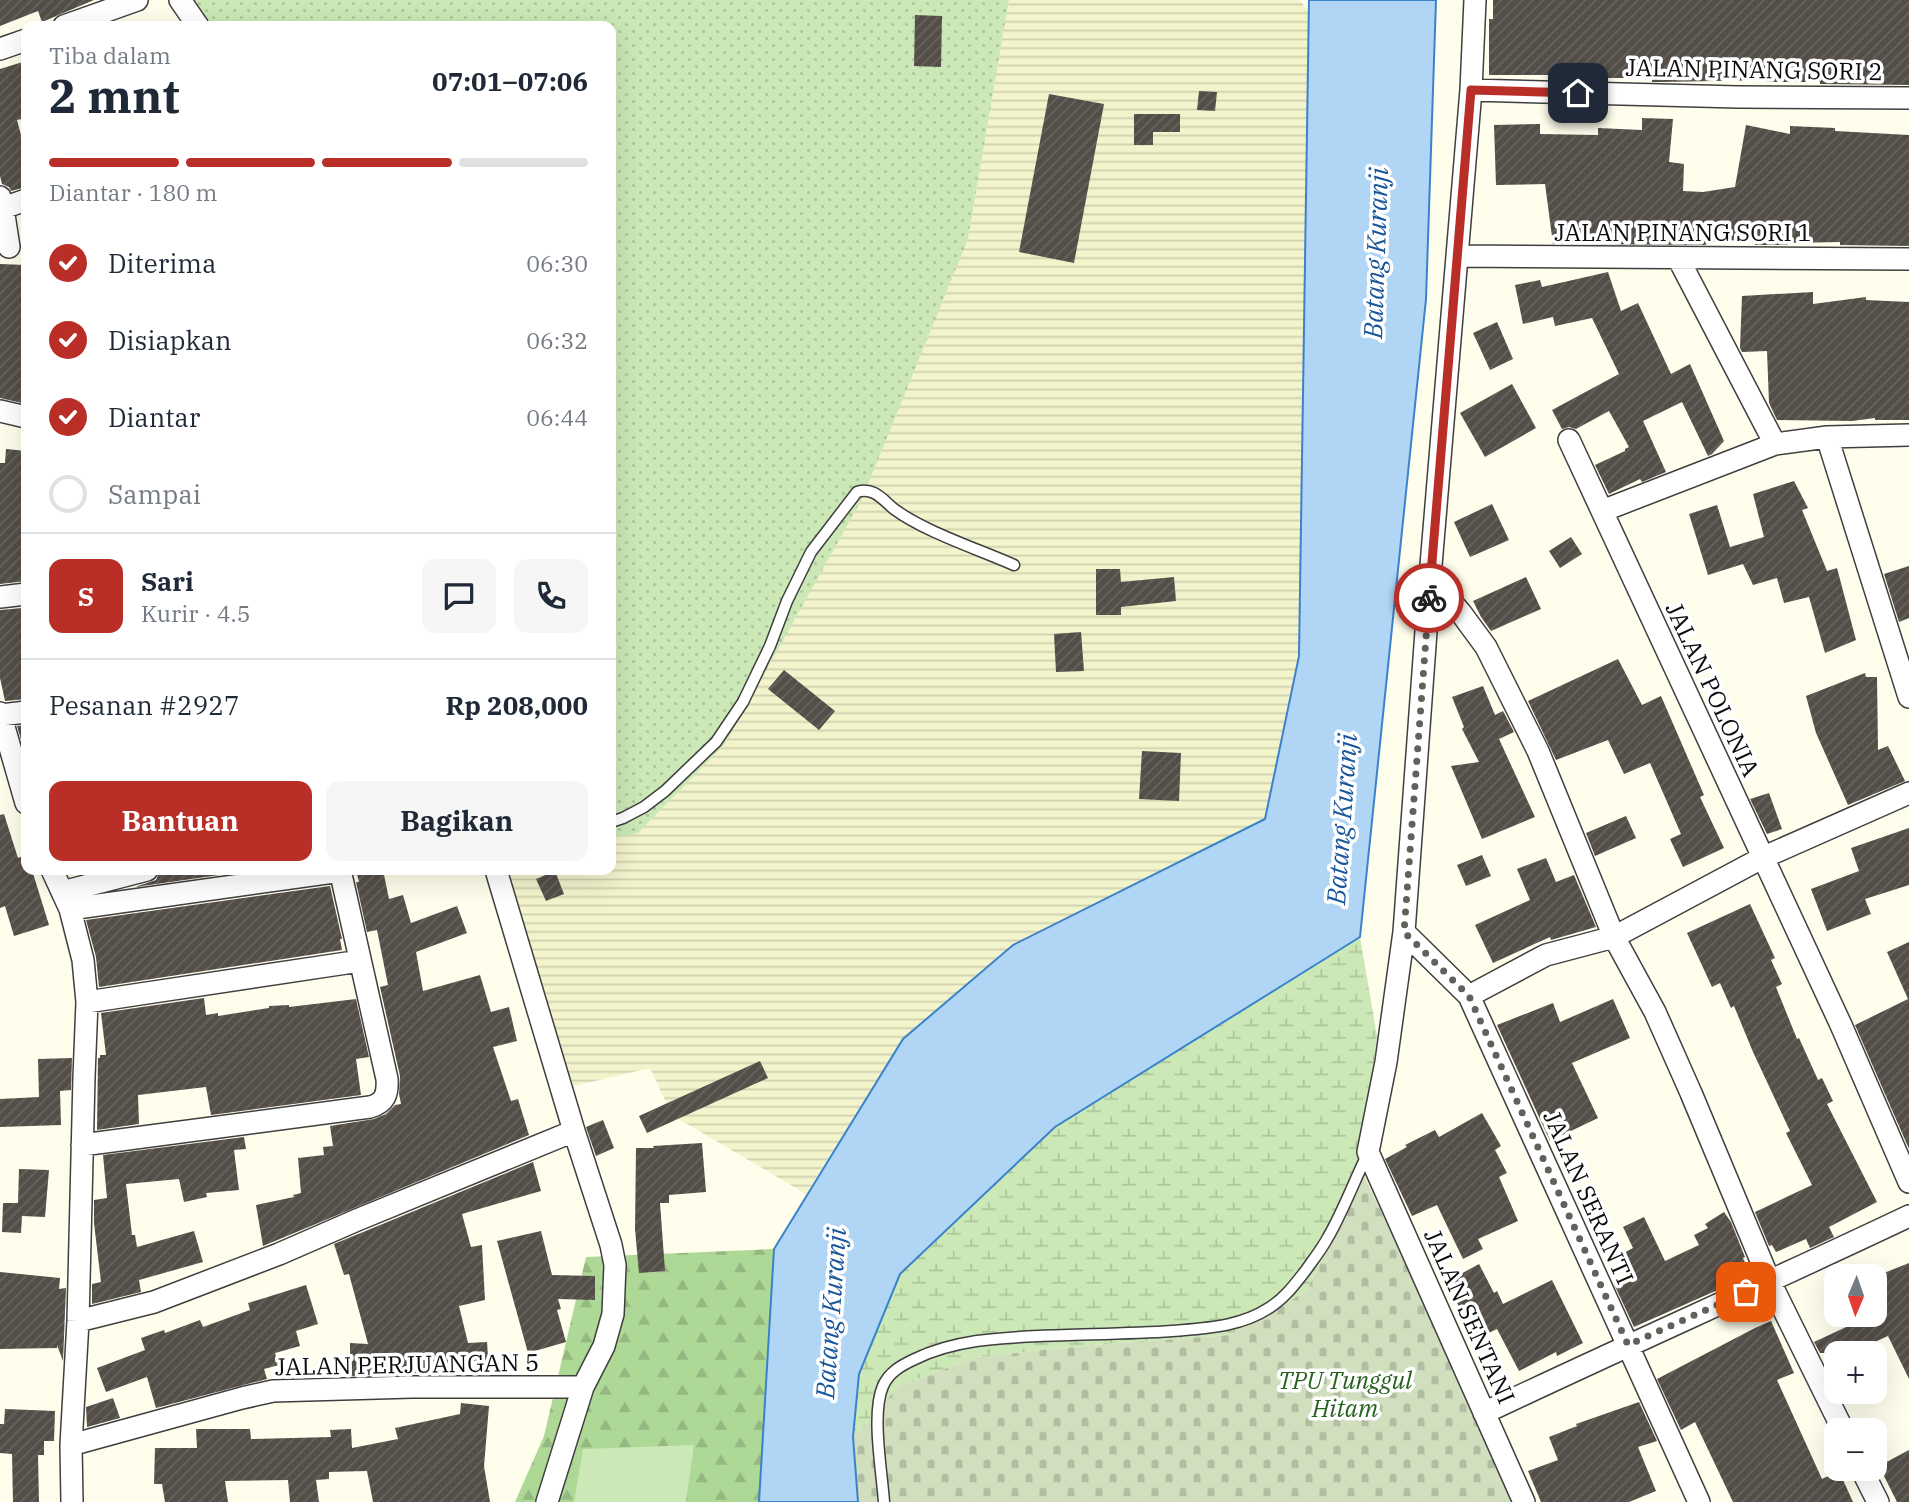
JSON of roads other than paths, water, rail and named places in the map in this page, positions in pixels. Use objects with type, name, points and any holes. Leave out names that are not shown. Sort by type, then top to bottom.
[{"type":"street","points":[[78,21],[137,0]]},
{"type":"street","points":[[180,0],[195,21]]},
{"type":"street","points":[[1368,1152],[1386,1062],[1404,932],[1430,578],[1471,90],[1475,0]]},
{"type":"street","points":[[0,49],[21,42]]},
{"type":"street","name":"JALAN PINANG SORI 2","points":[[1471,90],[1738,97],[1909,98]]},
{"type":"street","points":[[12,248],[2,203],[21,201]]},
{"type":"street","name":"JALAN PINANG SORI 1","points":[[1458,256],[1909,259]]},
{"type":"street","points":[[1678,258],[1775,444]]},
{"type":"street","points":[[0,411],[21,416]]},
{"type":"street","points":[[1602,511],[1775,444],[1827,437],[1909,435]]},
{"type":"street","points":[[1827,437],[1909,697]]},
{"type":"street","name":"JALAN POLONIA","points":[[1569,440],[1841,1025],[1909,1182]]},
{"type":"street","points":[[1430,578],[1486,647],[1538,751],[1614,937],[1655,1012],[1770,1282],[1837,1418]]},
{"type":"street","points":[[0,597],[21,595]]},
{"type":"street","points":[[21,712],[0,714],[21,786]]},
{"type":"street","points":[[1469,996],[1546,955],[1614,937],[1762,858],[1909,793]]},
{"type":"street","points":[[54,875],[66,900],[83,960],[87,1002],[78,1321],[71,1445],[72,1502]]},
{"type":"street","points":[[66,900],[134,875]]},
{"type":"street","points":[[66,900],[294,875]]},
{"type":"street","points":[[82,1145],[370,1107],[380,1103],[387,1095],[387,1079],[341,875]]},
{"type":"street","points":[[497,875],[615,1265],[612,1314],[604,1346],[583,1387],[545,1501]]},
{"type":"street","name":"JALAN SERANTI","points":[[1404,932],[1469,996],[1699,1502]]},
{"type":"street","points":[[87,1002],[360,961]]},
{"type":"street","points":[[78,1321],[155,1302],[279,1254],[574,1132]]},
{"type":"street","name":"JALAN SENTANI","points":[[1368,1152],[1524,1502]]},
{"type":"street","points":[[1484,1413],[1909,1216]]},
{"type":"street","name":"JALAN PERJUANGAN 5","points":[[71,1445],[273,1391],[412,1387],[583,1387]]},
{"type":"street","points":[[1868,1481],[1878,1502]]},
{"type":"lane","points":[[616,820],[644,807],[665,792],[716,742],[743,702],[811,552],[857,492],[872,491],[904,516],[1014,565]]},
{"type":"lane","points":[[884,1502],[879,1405],[882,1388],[888,1377],[903,1365],[928,1353],[966,1342],[1208,1328],[1240,1322],[1256,1315],[1289,1292],[1327,1240],[1368,1152]]},
{"type":"water","name":"Batang Kuranji","points":[[1309,0],[1436,0],[1426,299],[1360,937],[1055,1127],[900,1274],[859,1374],[853,1437],[858,1502],[759,1502],[774,1249],[903,1039],[1013,945],[1265,819],[1299,656]]},
{"type":"park label","name":"TPU Tunggul Hitam","points":[[1345,1394]]}]
